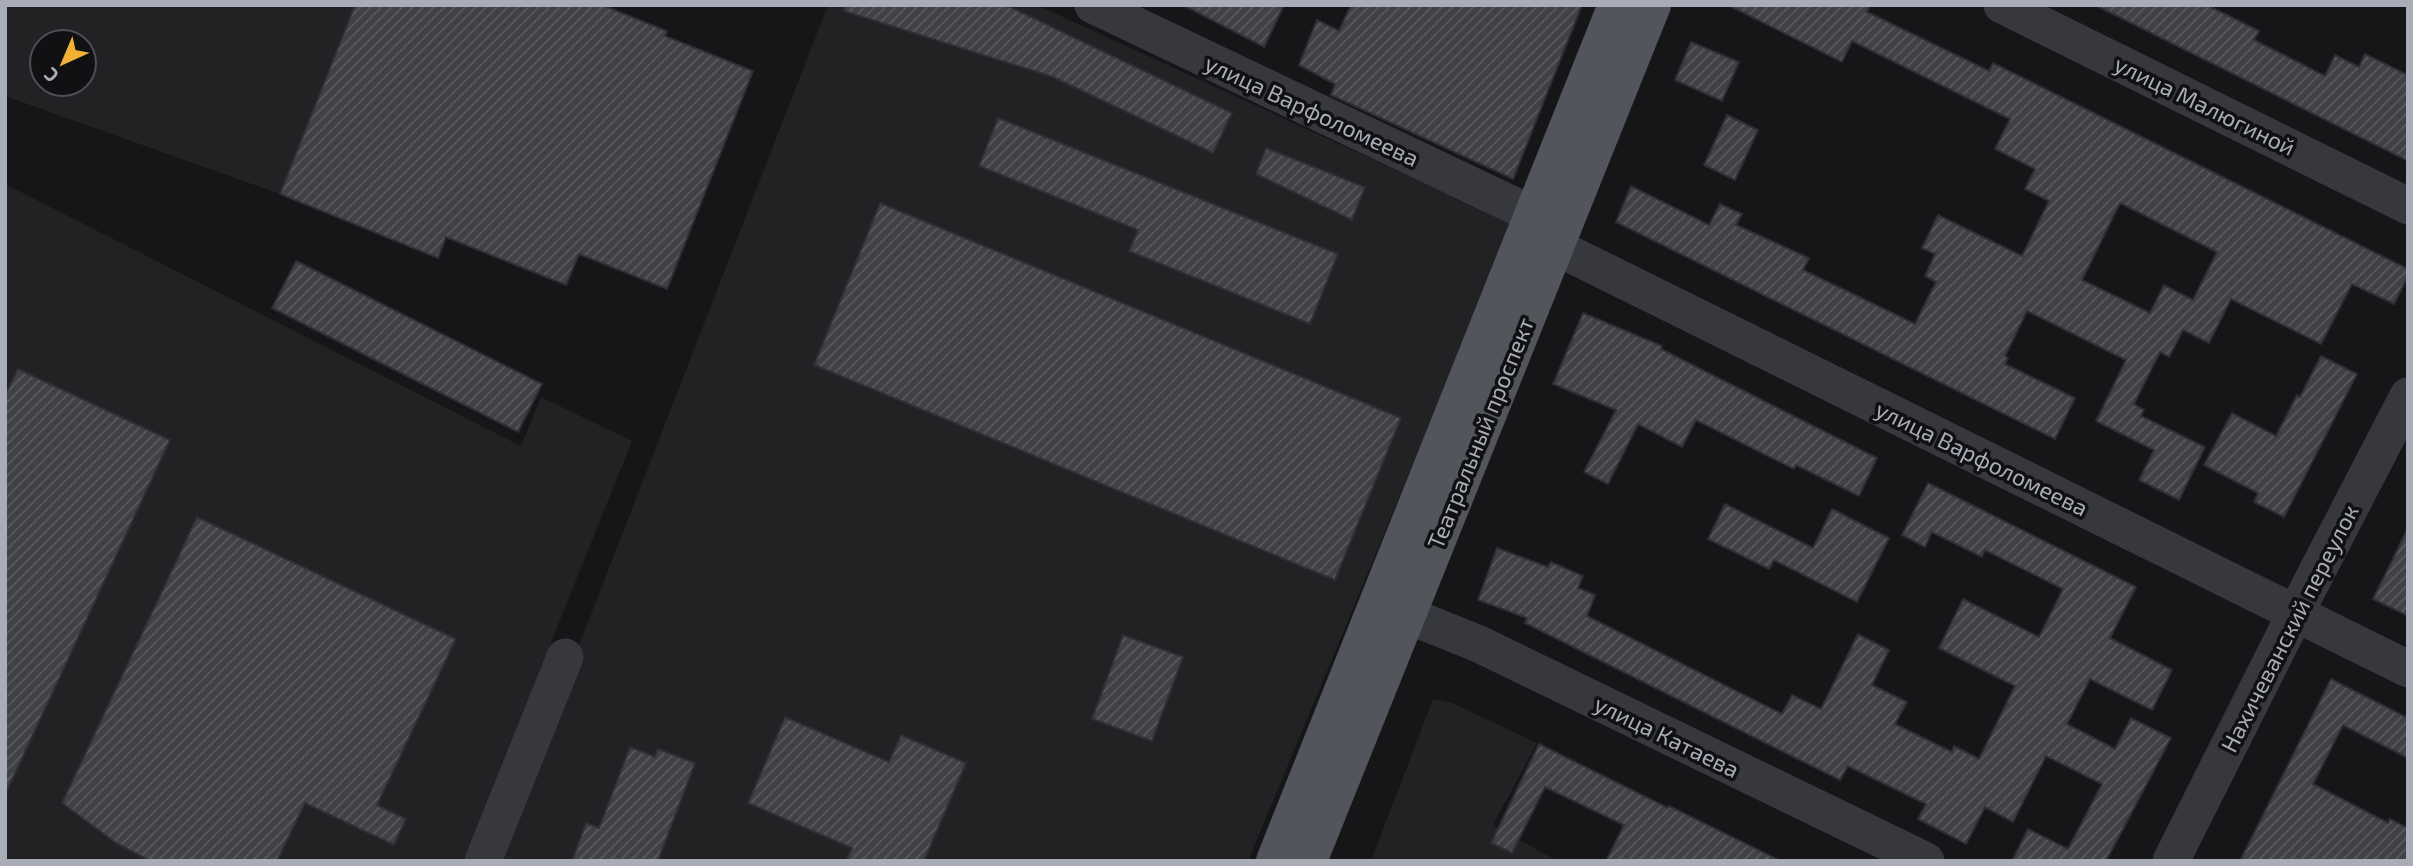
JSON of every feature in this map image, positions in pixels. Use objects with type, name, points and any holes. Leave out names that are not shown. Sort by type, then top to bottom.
[{"type":"main road","name":"Театральный проспект","points":[[1275,861],[1617,5]]},
{"type":"main road","name":"Театральный проспект","points":[[1308,861],[1652,5]]},
{"type":"street","name":"улица Варфоломеева","points":[[1093,5],[1532,214]]},
{"type":"street","name":"улица Малюгиной","points":[[2002,5],[2408,206]]},
{"type":"street","name":"улица Варфоломеева","points":[[1556,247],[2408,670]]},
{"type":"street","name":"Нахичеванский переулок","points":[[2171,861],[2408,396]]},
{"type":"street","name":"улица Катаева","points":[[1407,615],[1479,645],[1926,861]]},
{"type":"street","points":[[483,861],[565,657]]},
{"type":"shaded area","points":[[5,5],[355,5],[280,194],[5,96]]},
{"type":"shaded area","points":[[828,5],[1037,5],[1513,224],[1248,861],[495,861]]},
{"type":"shaded area","points":[[5,184],[521,446],[541,397],[632,441],[463,861],[5,861]]},
{"type":"shaded area","points":[[1433,699],[1452,703],[1537,743],[1493,825],[1552,858],[1550,861],[1371,861]]},
{"type":"building","points":[[355,5],[602,5],[667,31],[665,36],[753,71],[667,289],[579,254],[566,285],[446,237],[438,258],[280,194]]},
{"type":"building","points":[[845,5],[1006,5],[1232,113],[1213,153],[1053,77],[844,11]]},
{"type":"building","points":[[1183,5],[1284,5],[1264,47]]},
{"type":"building","points":[[1351,5],[1582,5],[1513,179],[1331,95],[1335,84],[1299,65],[1317,20],[1339,31]]},
{"type":"building","points":[[1728,5],[1870,5],[1867,12],[1989,71],[1993,63],[2408,269],[2408,276],[2394,304],[2352,284],[2321,344],[2231,299],[2209,343],[2183,330],[2169,357],[2160,352],[2134,404],[2144,410],[2141,416],[2205,447],[2179,500],[2139,480],[2154,450],[2096,421],[2126,360],[2027,311],[2005,356],[2008,358],[2005,364],[2075,398],[2055,439],[1616,222],[1631,186],[1709,225],[1720,204],[1742,214],[1736,225],[1809,258],[1803,270],[1915,324],[1936,282],[1925,276],[1935,254],[1922,248],[1938,215],[2022,256],[2049,201],[2025,189],[2035,169],[1995,149],[2010,119],[1852,41],[1842,62]],"holes":[[[2120,203],[2217,252],[2193,300],[2164,285],[2150,313],[2082,280]]]},
{"type":"building","points":[[2095,5],[2207,5],[2259,31],[2254,40],[2325,76],[2335,55],[2359,67],[2365,54],[2408,75],[2408,161]]},
{"type":"building","points":[[1691,42],[1739,62],[1722,101],[1675,80]]},
{"type":"building","points":[[1727,115],[1758,130],[1735,180],[1704,165]]},
{"type":"building","points":[[998,118],[1338,254],[1310,324],[1129,251],[1138,230],[979,166]]},
{"type":"building","points":[[1266,148],[1365,187],[1352,220],[1256,174]]},
{"type":"building","points":[[880,203],[1401,418],[1335,580],[814,365]]},
{"type":"building","points":[[296,261],[542,384],[518,432],[272,308]]},
{"type":"building","points":[[1583,313],[1662,346],[1661,349],[1877,458],[1859,496],[1796,465],[1794,469],[1696,420],[1682,447],[1638,424],[1608,484],[1584,472],[1616,410],[1553,384]]},
{"type":"building","points":[[2321,356],[2357,374],[2284,517],[2254,502],[2258,493],[2204,465],[2232,413],[2276,436]]},
{"type":"building","points":[[18,369],[170,440],[5,795],[5,395]]},
{"type":"building","points":[[1928,483],[2136,587],[2110,638],[2172,670],[2152,710],[2090,679],[2067,724],[2115,749],[2131,718],[2171,738],[2106,861],[2012,861],[2028,829],[2068,849],[2102,784],[2046,756],[2013,822],[1985,807],[1966,844],[1918,819],[1926,804],[1848,766],[1840,780],[1525,623],[1527,618],[1478,600],[1497,548],[1548,567],[1551,562],[1583,576],[1578,588],[1595,595],[1587,616],[1782,714],[1792,695],[1821,709],[1858,634],[1889,650],[1872,685],[1907,702],[1895,724],[1952,752],[1954,746],[1979,759],[2015,686],[1939,648],[1963,599],[2039,637],[2063,589],[1985,550],[1982,557],[1932,532],[1925,547],[1902,535]]},
{"type":"building","points":[[1725,504],[1813,548],[1832,509],[1889,538],[1857,602],[1774,560],[1769,569],[1708,539]]},
{"type":"building","points":[[197,517],[456,639],[377,805],[406,819],[394,845],[305,803],[277,861],[150,861],[116,843],[62,803]]},
{"type":"building","points":[[2408,528],[2408,616],[2373,599]]},
{"type":"building","points":[[1123,635],[1183,657],[1152,741],[1092,719]]},
{"type":"building","points":[[2331,679],[2408,718],[2408,758],[2343,725],[2313,784],[2388,823],[2390,819],[2408,828],[2408,861],[2240,861]]},
{"type":"building","points":[[785,717],[889,762],[901,735],[966,763],[924,861],[846,861],[852,848],[748,803]]},
{"type":"building","points":[[1539,744],[1781,861],[1606,861],[1624,825],[1545,787],[1512,853],[1491,843]]},
{"type":"building","points":[[630,747],[655,757],[658,749],[695,763],[658,861],[572,861],[586,823],[599,828]]}]
